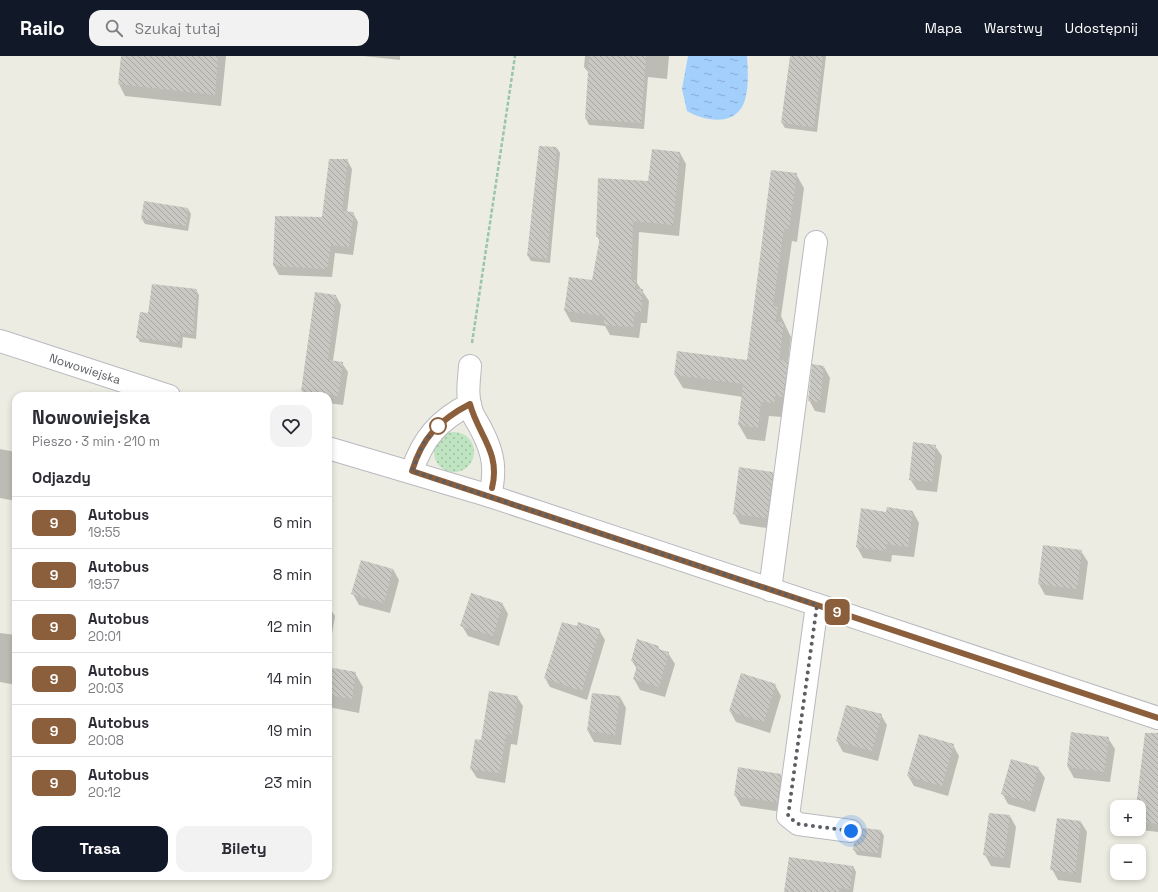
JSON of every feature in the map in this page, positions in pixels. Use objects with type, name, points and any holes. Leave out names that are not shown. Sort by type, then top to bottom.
[{"type":"street","points":[[770,590],[816,242]]},
{"type":"street","name":"Nowowiejska","points":[[0,341],[157,392]]},
{"type":"street","points":[[470,366],[468,391],[472,413],[484,436],[494,464],[494,479],[490,496]]},
{"type":"street","points":[[412,471],[419,452],[428,437],[454,412],[470,404]]},
{"type":"street","points":[[332,449],[412,471],[490,496],[1158,718]]},
{"type":"street","points":[[817,605],[788,816],[798,824],[851,831]]},
{"type":"path","points":[[470,366],[473,327],[515,56]]},
{"type":"green space","points":[[454,432],[462,434],[468,438],[472,444],[474,452],[472,460],[468,466],[462,470],[454,472],[446,470],[440,466],[436,460],[434,452],[436,444],[440,438],[446,434]]},
{"type":"water","points":[[688,56],[747,56],[747,92],[744,103],[739,111],[726,119],[718,120],[694,115],[687,111],[682,89]]},
{"type":"building","points":[[121,56],[218,56],[215,95],[118,84]]},
{"type":"building","points":[[589,56],[646,56],[641,123],[585,119]]},
{"type":"building","points":[[790,56],[823,56],[814,127],[781,123]]},
{"type":"building","points":[[539,146],[557,147],[547,259],[527,256]]},
{"type":"building","points":[[652,149],[680,152],[673,225],[633,221],[631,280],[636,280],[635,289],[643,289],[641,312],[635,312],[633,327],[603,325],[605,316],[564,311],[569,277],[592,280],[600,237],[596,237],[598,178],[648,181]]},
{"type":"building","points":[[329,159],[348,159],[342,211],[354,212],[349,247],[331,245],[327,269],[273,266],[275,216],[322,217]]},
{"type":"building","points":[[771,170],[797,173],[789,229],[784,228],[773,306],[778,307],[775,322],[784,322],[779,360],[788,361],[783,397],[775,396],[774,403],[761,402],[758,428],[738,425],[743,384],[674,375],[677,351],[747,360]]},
{"type":"building","points":[[144,201],[188,208],[186,226],[141,219]]},
{"type":"building","points":[[152,284],[197,289],[193,334],[180,333],[179,343],[136,338],[140,312],[148,313]]},
{"type":"building","points":[[315,292],[336,295],[328,360],[343,362],[338,396],[332,395],[332,392],[301,391]]},
{"type":"building","points":[[812,364],[824,366],[820,402],[808,401]]},
{"type":"building","points":[[913,442],[936,445],[932,482],[909,480]]},
{"type":"building","points":[[739,467],[773,472],[767,518],[733,514]]},
{"type":"building","points":[[887,507],[913,511],[908,547],[886,544],[886,551],[856,547],[861,508],[886,512]]},
{"type":"building","points":[[1043,545],[1082,550],[1077,589],[1038,584]]},
{"type":"building","points":[[361,560],[393,569],[384,603],[351,594]]},
{"type":"building","points":[[471,593],[503,603],[493,636],[460,626]]},
{"type":"building","points":[[562,622],[577,626],[578,622],[600,629],[582,691],[544,678]]},
{"type":"building","points":[[637,639],[659,646],[658,649],[669,652],[659,687],[633,679],[638,663],[631,661]]},
{"type":"building","points":[[332,668],[356,672],[352,699],[332,696]]},
{"type":"building","points":[[741,673],[776,684],[764,722],[729,711]]},
{"type":"building","points":[[489,691],[518,696],[512,735],[506,734],[500,773],[470,769],[475,739],[481,740]]},
{"type":"building","points":[[592,693],[620,696],[615,735],[587,731]]},
{"type":"building","points":[[846,705],[882,714],[872,751],[836,741]]},
{"type":"building","points":[[1071,732],[1109,737],[1104,772],[1067,767]]},
{"type":"building","points":[[1145,733],[1158,733],[1158,824],[1146,822],[1146,800],[1137,800]]},
{"type":"building","points":[[919,734],[954,744],[942,786],[907,776]]},
{"type":"building","points":[[1011,759],[1039,767],[1029,802],[1001,794]]},
{"type":"building","points":[[738,767],[781,774],[777,802],[734,796]]},
{"type":"building","points":[[989,813],[1010,815],[1004,858],[983,855]]},
{"type":"building","points":[[1057,818],[1081,821],[1075,873],[1050,870]]},
{"type":"building","points":[[863,828],[881,830],[878,853],[853,850],[854,843],[861,838]]},
{"type":"building","points":[[789,857],[853,866],[850,889],[839,888],[839,892],[784,892]]},
{"type":"bus line","name":"9","points":[[492,488],[494,479],[494,464],[482,431],[472,413],[470,404],[454,412],[428,437],[419,452],[412,471],[1158,718]]},
{"type":"route","points":[[438,426],[423,444],[412,471],[817,605],[788,816],[798,824],[851,831]]}]
